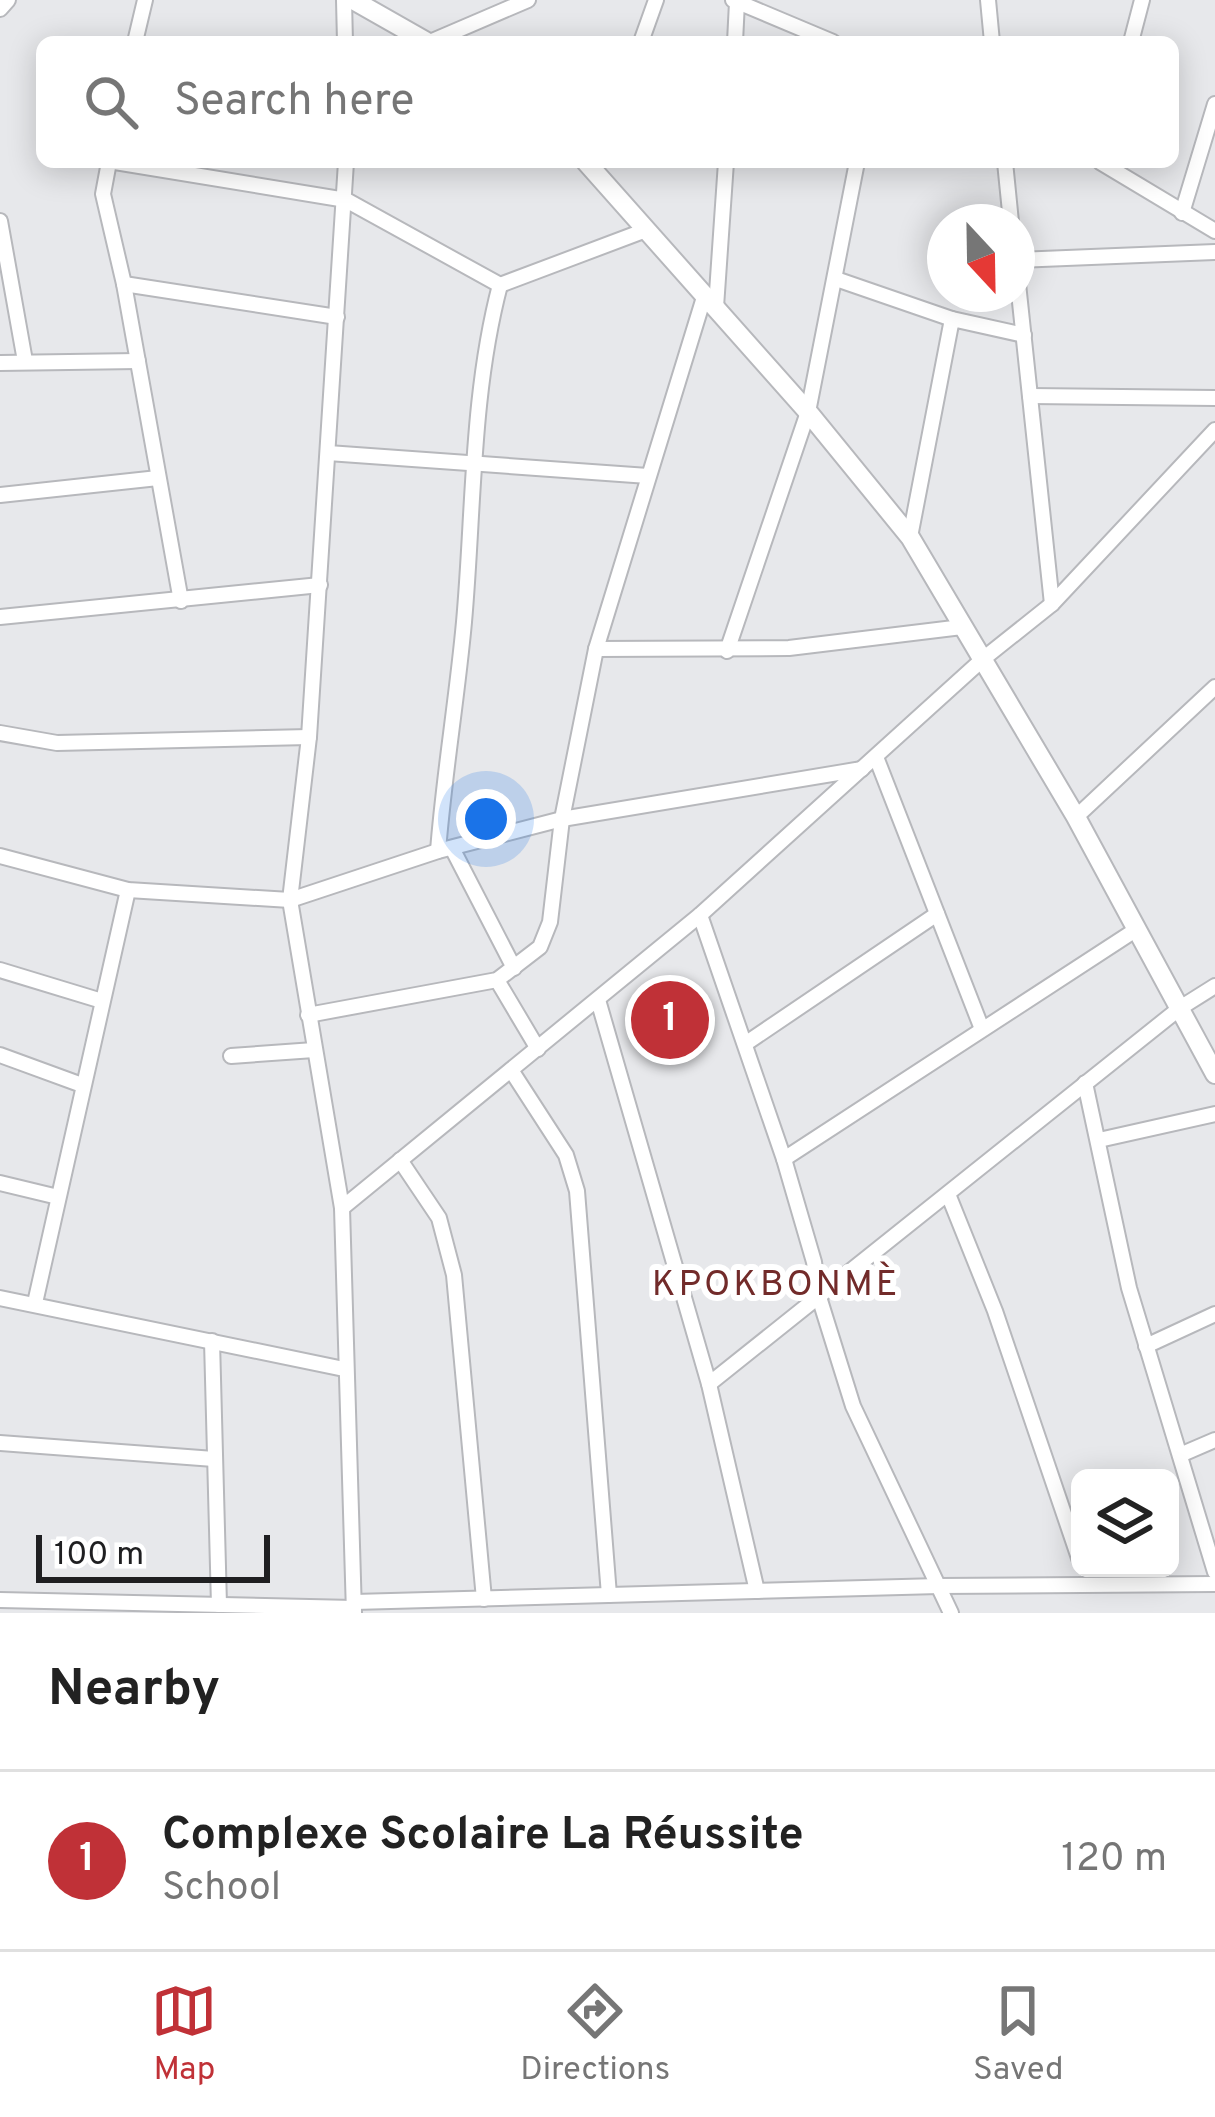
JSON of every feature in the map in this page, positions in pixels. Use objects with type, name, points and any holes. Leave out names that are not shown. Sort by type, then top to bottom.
[{"type":"street","points":[[136,36],[145,0]]},
{"type":"street","points":[[345,36],[348,0],[417,36]]},
{"type":"street","points":[[443,36],[528,0]]},
{"type":"street","points":[[643,36],[656,0]]},
{"type":"street","points":[[988,0],[991,36]]},
{"type":"street","points":[[1133,36],[1142,0]]},
{"type":"street","points":[[735,36],[735,1],[819,36]]},
{"type":"street","points":[[1182,213],[1209,142],[1215,104]]},
{"type":"street","points":[[110,168],[103,194],[124,284],[181,602]]},
{"type":"street","points":[[149,168],[346,200],[500,285],[646,230]]},
{"type":"street","points":[[346,168],[309,736],[290,900],[341,1208],[354,1608]]},
{"type":"street","points":[[596,168],[910,537],[1076,818],[1215,1074]]},
{"type":"street","points":[[308,1015],[497,980],[540,947],[550,922],[562,819],[596,649],[648,476],[711,300],[725,168]]},
{"type":"street","points":[[727,651],[808,412],[856,168]]},
{"type":"street","points":[[1006,168],[1009,204]]},
{"type":"street","points":[[1110,168],[1215,231]]},
{"type":"street","points":[[0,220],[25,361]]},
{"type":"street","points":[[1035,259],[1215,252]]},
{"type":"street","points":[[836,279],[952,319],[1024,335]]},
{"type":"street","points":[[124,284],[337,316]]},
{"type":"street","points":[[500,285],[472,462],[464,624],[447,746],[445,849],[514,968]]},
{"type":"street","points":[[1021,312],[1052,604]]},
{"type":"street","points":[[910,537],[952,319]]},
{"type":"street","points":[[0,363],[138,361]]},
{"type":"street","points":[[1030,396],[1215,398]]},
{"type":"street","points":[[341,1208],[700,915],[982,659],[1052,604],[1215,430]]},
{"type":"street","points":[[328,453],[648,476]]},
{"type":"street","points":[[0,495],[158,478]]},
{"type":"street","points":[[0,617],[320,585]]},
{"type":"street","points":[[596,649],[727,651],[962,627]]},
{"type":"street","points":[[1076,818],[1215,687]]},
{"type":"street","points":[[0,733],[56,743],[309,736]]},
{"type":"street","points":[[876,757],[982,1029]]},
{"type":"street","points":[[0,856],[128,890],[290,900],[445,849],[562,819],[862,770]]},
{"type":"street","points":[[35,1303],[128,890]]},
{"type":"street","points":[[746,1044],[937,914]]},
{"type":"street","points":[[700,915],[784,1159],[837,1362],[869,1445],[952,1613]]},
{"type":"street","points":[[784,1159],[1137,929]]},
{"type":"street","points":[[0,970],[102,1001]]},
{"type":"street","points":[[497,980],[538,1048]]},
{"type":"street","points":[[710,1384],[1180,1008],[1215,986]]},
{"type":"street","points":[[598,1000],[710,1384],[757,1591]]},
{"type":"street","points":[[231,1056],[314,1050]]},
{"type":"street","points":[[0,1055],[82,1085]]},
{"type":"street","points":[[512,1070],[566,1155],[577,1191],[609,1595]]},
{"type":"street","points":[[1085,1083],[1129,1288],[1215,1572]]},
{"type":"street","points":[[1099,1140],[1215,1114]]},
{"type":"street","points":[[400,1160],[439,1219],[454,1275],[484,1599]]},
{"type":"street","points":[[0,1183],[58,1197]]},
{"type":"street","points":[[948,1194],[995,1311],[1071,1535]]},
{"type":"street","points":[[0,1298],[344,1369]]},
{"type":"street","points":[[1146,1346],[1215,1314]]},
{"type":"street","points":[[212,1341],[219,1605]]},
{"type":"street","points":[[1180,1455],[1215,1440]]},
{"type":"street","points":[[0,1444],[214,1459]]},
{"type":"street","points":[[1085,1577],[1088,1586]]},
{"type":"street","points":[[0,1600],[354,1608],[609,1595],[1215,1584]]},
{"type":"place","name":"Complexe Scolaire La Réussite","points":[[670,1020]]},
{"type":"district","name":"KPOKBONMÈ","points":[[776,1286]]}]
